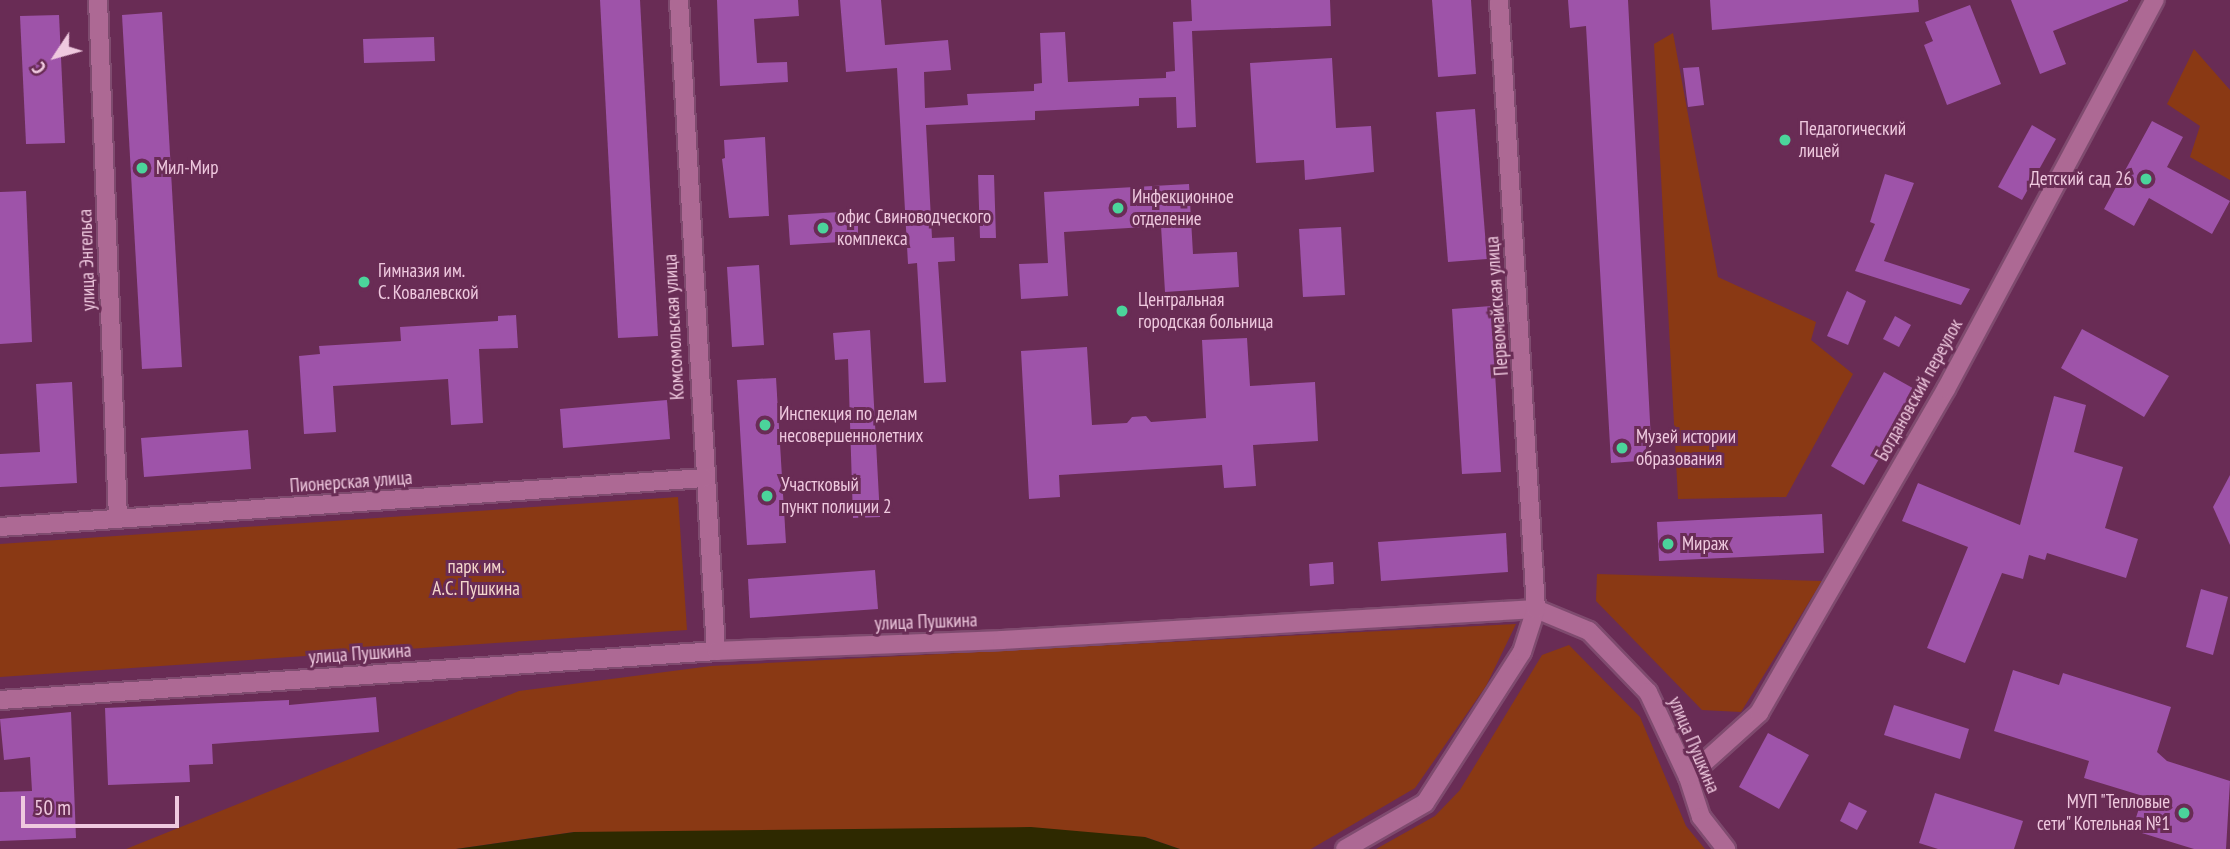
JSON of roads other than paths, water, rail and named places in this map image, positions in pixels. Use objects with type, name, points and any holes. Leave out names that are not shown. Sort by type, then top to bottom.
[{"type":"street","name":"улица Энгельса","points":[[98,0],[118,519]]},
{"type":"street","name":"Комсомольская улица","points":[[680,0],[704,478],[716,651]]},
{"type":"street","name":"Первомайская улица","points":[[1499,0],[1536,609]]},
{"type":"street","name":"Богдановский переулок","points":[[1688,778],[1759,713],[1946,389],[2155,0]]},
{"type":"street","name":"Пионерская улица","points":[[0,527],[704,478]]},
{"type":"street","name":"улица Пушкина","points":[[0,700],[716,651],[1002,640],[1536,609],[1590,631],[1648,692],[1688,778],[1701,817],[1726,849]]},
{"type":"street","points":[[1345,849],[1425,803],[1522,652],[1536,609]]},
{"type":"place","name":"Педагогический лицей","points":[[1785,140]]},
{"type":"place","name":"Мил-Мир","points":[[142,168]]},
{"type":"place","name":"Детский сад 26","points":[[2146,179]]},
{"type":"place","name":"Инфекционное отделение","points":[[1118,208]]},
{"type":"place","name":"офис Свиноводческого комплекса","points":[[823,228]]},
{"type":"place","name":"Гимназия им. С. Ковалевской","points":[[364,282]]},
{"type":"place","name":"Центральная городская больница","points":[[1122,311]]},
{"type":"place","name":"Инспекция по делам несовершеннолетних","points":[[765,425]]},
{"type":"place","name":"Музей истории образования","points":[[1622,448]]},
{"type":"place","name":"Участковый пункт полиции 2","points":[[767,496]]},
{"type":"place","name":"Мираж","points":[[1668,544]]},
{"type":"place","name":"МУП \"Тепловые сети\" Котельная №1","points":[[2184,813]]},
{"type":"park label","name":"парк им. А.С. Пушкина","points":[[476,578]]}]
